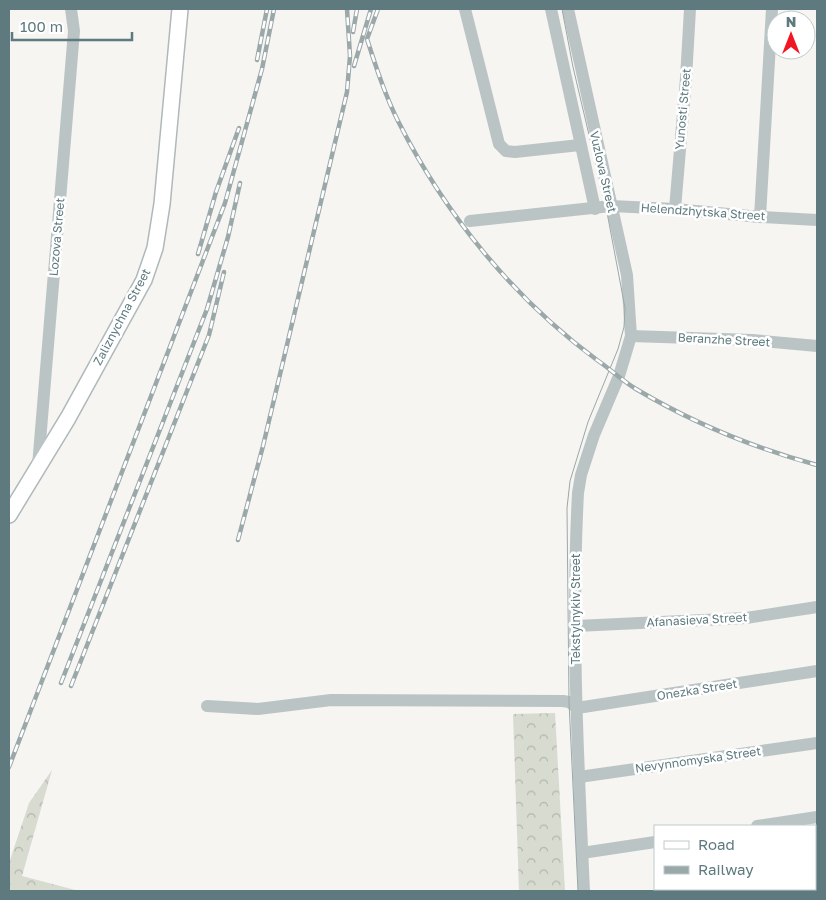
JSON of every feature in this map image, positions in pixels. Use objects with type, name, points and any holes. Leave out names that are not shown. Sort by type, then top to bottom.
[{"type":"main road","name":"Zaliznychna Street","points":[[9,515],[68,418],[144,280],[155,248],[162,204],[180,9]]},
{"type":"street","name":"Lozova Street","points":[[38,466],[74,31],[71,9]]},
{"type":"street","points":[[465,9],[499,144],[506,150],[515,152],[580,145]]},
{"type":"street","points":[[551,9],[595,209]]},
{"type":"street","name":"Vuzlova Street","points":[[568,9],[627,275],[631,336]]},
{"type":"street","name":"Yunosti Street","points":[[675,209],[690,9]]},
{"type":"street","points":[[760,217],[772,9]]},
{"type":"street","name":"Helendzhytska Street","points":[[470,222],[611,206],[817,220]]},
{"type":"street","name":"Beranzhe Street","points":[[631,336],[752,340],[817,346]]},
{"type":"street","name":"Tekstylnykiv Street","points":[[584,891],[577,708],[578,493],[581,475],[594,435],[619,376],[631,336]]},
{"type":"street","name":"Afanasieva Street","points":[[576,626],[746,618],[817,607]]},
{"type":"street","name":"Onezka Street","points":[[577,708],[817,671]]},
{"type":"street","points":[[207,706],[258,709],[330,700],[563,701],[569,702],[577,708]]},
{"type":"street","name":"Nevynnomyska Street","points":[[580,777],[817,743]]},
{"type":"street","points":[[764,825],[817,817]]},
{"type":"street","points":[[582,853],[654,842]]},
{"type":"green space","points":[[555,713],[565,891],[519,891],[513,714]]},
{"type":"green space","points":[[52,770],[22,876],[79,891],[9,891],[9,863],[29,803]]},
{"type":"tram line","points":[[562,9],[573,67],[606,207],[625,308],[624,327],[618,349],[588,422],[570,481],[567,508],[569,702],[578,891]]},
{"type":"railway","points":[[257,60],[267,9]]},
{"type":"railway","points":[[9,767],[225,203],[262,69],[274,9]]},
{"type":"railway","points":[[238,540],[263,446],[347,92],[350,56],[347,9]]},
{"type":"railway","points":[[353,32],[357,9]]},
{"type":"railway","points":[[354,66],[371,9]]},
{"type":"railway","points":[[378,9],[367,39],[377,70],[398,121],[437,189],[459,221],[510,282],[566,336],[636,389],[702,424],[770,451],[817,465]]},
{"type":"railway","points":[[198,254],[216,192],[239,128]]},
{"type":"railway","points":[[61,683],[207,309],[228,237],[240,183]]},
{"type":"railway","points":[[71,686],[209,335],[224,272]]}]
